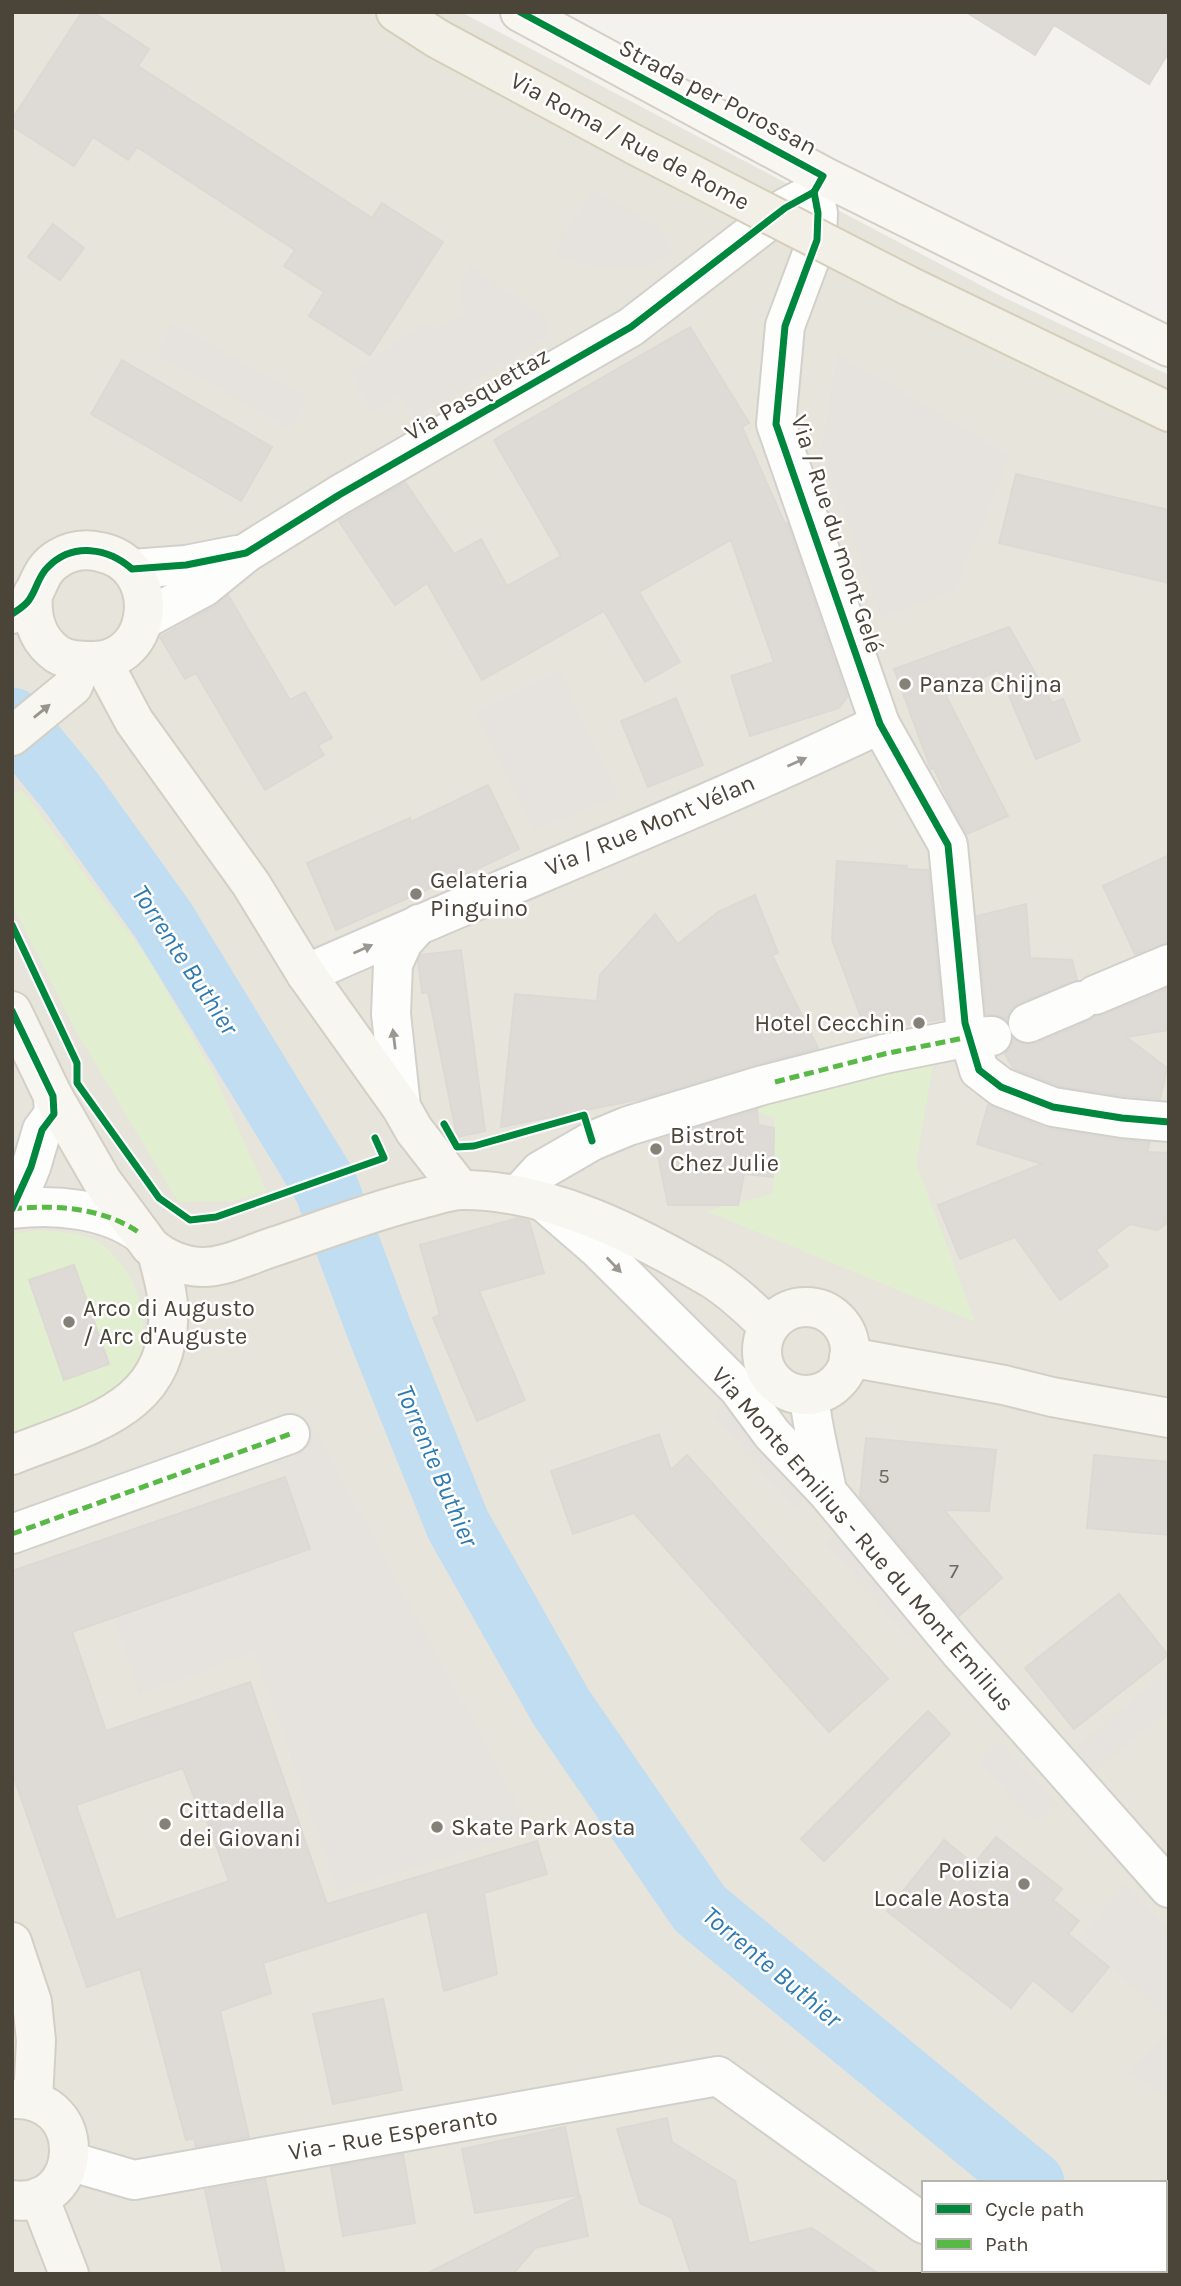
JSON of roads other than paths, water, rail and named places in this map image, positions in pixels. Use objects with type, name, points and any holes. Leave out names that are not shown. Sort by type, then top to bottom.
[{"type":"main road","name":"Via Roma / Rue de Rome","points":[[396,12],[438,39],[637,146],[907,285],[1169,412]]},
{"type":"street","name":"Strada per Porossan","points":[[520,12],[819,184],[1169,347]]},
{"type":"street","name":"Via Pasquettaz","points":[[143,620],[204,587],[246,553],[339,495],[631,327],[819,184]]},
{"type":"street","name":"Via / Rue du mont Gelé","points":[[819,184],[817,240],[785,326],[776,424],[880,724],[948,845],[965,1023],[997,1032],[979,1070],[1001,1087],[1053,1107],[1169,1122]]},
{"type":"street","points":[[12,736],[83,670],[116,656],[138,635],[145,603],[141,585],[132,569],[120,559],[105,552],[89,550],[73,552],[59,558],[47,567],[21,606],[32,611],[36,628],[45,643],[83,670],[134,721],[251,884],[306,974],[401,1107],[414,1130],[460,1189]]},
{"type":"street","name":"Via Pasquettaz","points":[[132,569],[186,565],[246,553]]},
{"type":"street","name":"Via / Rue Mont Vélan","points":[[306,974],[723,795],[880,724]]},
{"type":"street","points":[[401,1107],[391,1014],[393,964],[403,942],[419,924]]},
{"type":"street","points":[[532,1199],[540,1171],[592,1141],[628,1126],[775,1082],[884,1054],[997,1032],[1169,964]]},
{"type":"street","points":[[12,1011],[53,1096],[102,1181],[149,1243],[168,1303],[166,1342],[157,1369],[136,1398],[120,1410],[12,1455]]},
{"type":"street","points":[[53,1096],[54,1114],[42,1130],[31,1167],[13,1209],[63,1208],[119,1221],[186,1266],[206,1267],[236,1260],[398,1205],[460,1189],[532,1199],[590,1217],[620,1230],[712,1279],[768,1326]]},
{"type":"street","name":"Via Monte Emilius - Rue du Mont Emilius","points":[[532,1199],[598,1249],[738,1388],[772,1434],[818,1482],[961,1653],[1169,1888]]},
{"type":"street","points":[[799,1307],[822,1309],[841,1323],[851,1344],[849,1357],[848,1367],[835,1386],[814,1396],[790,1394],[772,1380],[762,1359],[764,1335],[768,1326],[778,1317],[799,1307]]},
{"type":"street","points":[[849,1357],[1169,1418]]},
{"type":"street","points":[[809,1395],[813,1434],[821,1456],[818,1482]]},
{"type":"street","points":[[12,1534],[290,1434]]},
{"type":"street","points":[[12,1942],[32,2002],[36,2040],[22,2100],[45,2106],[63,2123],[70,2148],[69,2161],[58,2183],[26,2199],[69,2274]]},
{"type":"street","name":"Via - Rue Esperanto","points":[[69,2161],[134,2180],[718,2076],[922,2223]]},
{"type":"waterway","name":"Torrente Buthier","points":[[12,720],[71,792],[163,920],[326,1187],[379,1329],[458,1525],[561,1707],[700,1909],[1030,2181]]},
{"type":"place","name":"Panza Chijna","points":[[905,684]]},
{"type":"place","name":"Gelateria Pinguino","points":[[416,894]]},
{"type":"place","name":"Hotel Cecchin","points":[[919,1023]]},
{"type":"place","name":"Bistrot Chez Julie","points":[[656,1149]]},
{"type":"place","name":"Arco di Augusto / Arc d'Auguste","points":[[69,1322]]},
{"type":"place","name":"Cittadella dei Giovani","points":[[165,1824]]},
{"type":"place","name":"Skate Park Aosta","points":[[437,1827]]},
{"type":"place","name":"Polizia Locale Aosta","points":[[1024,1884]]}]
